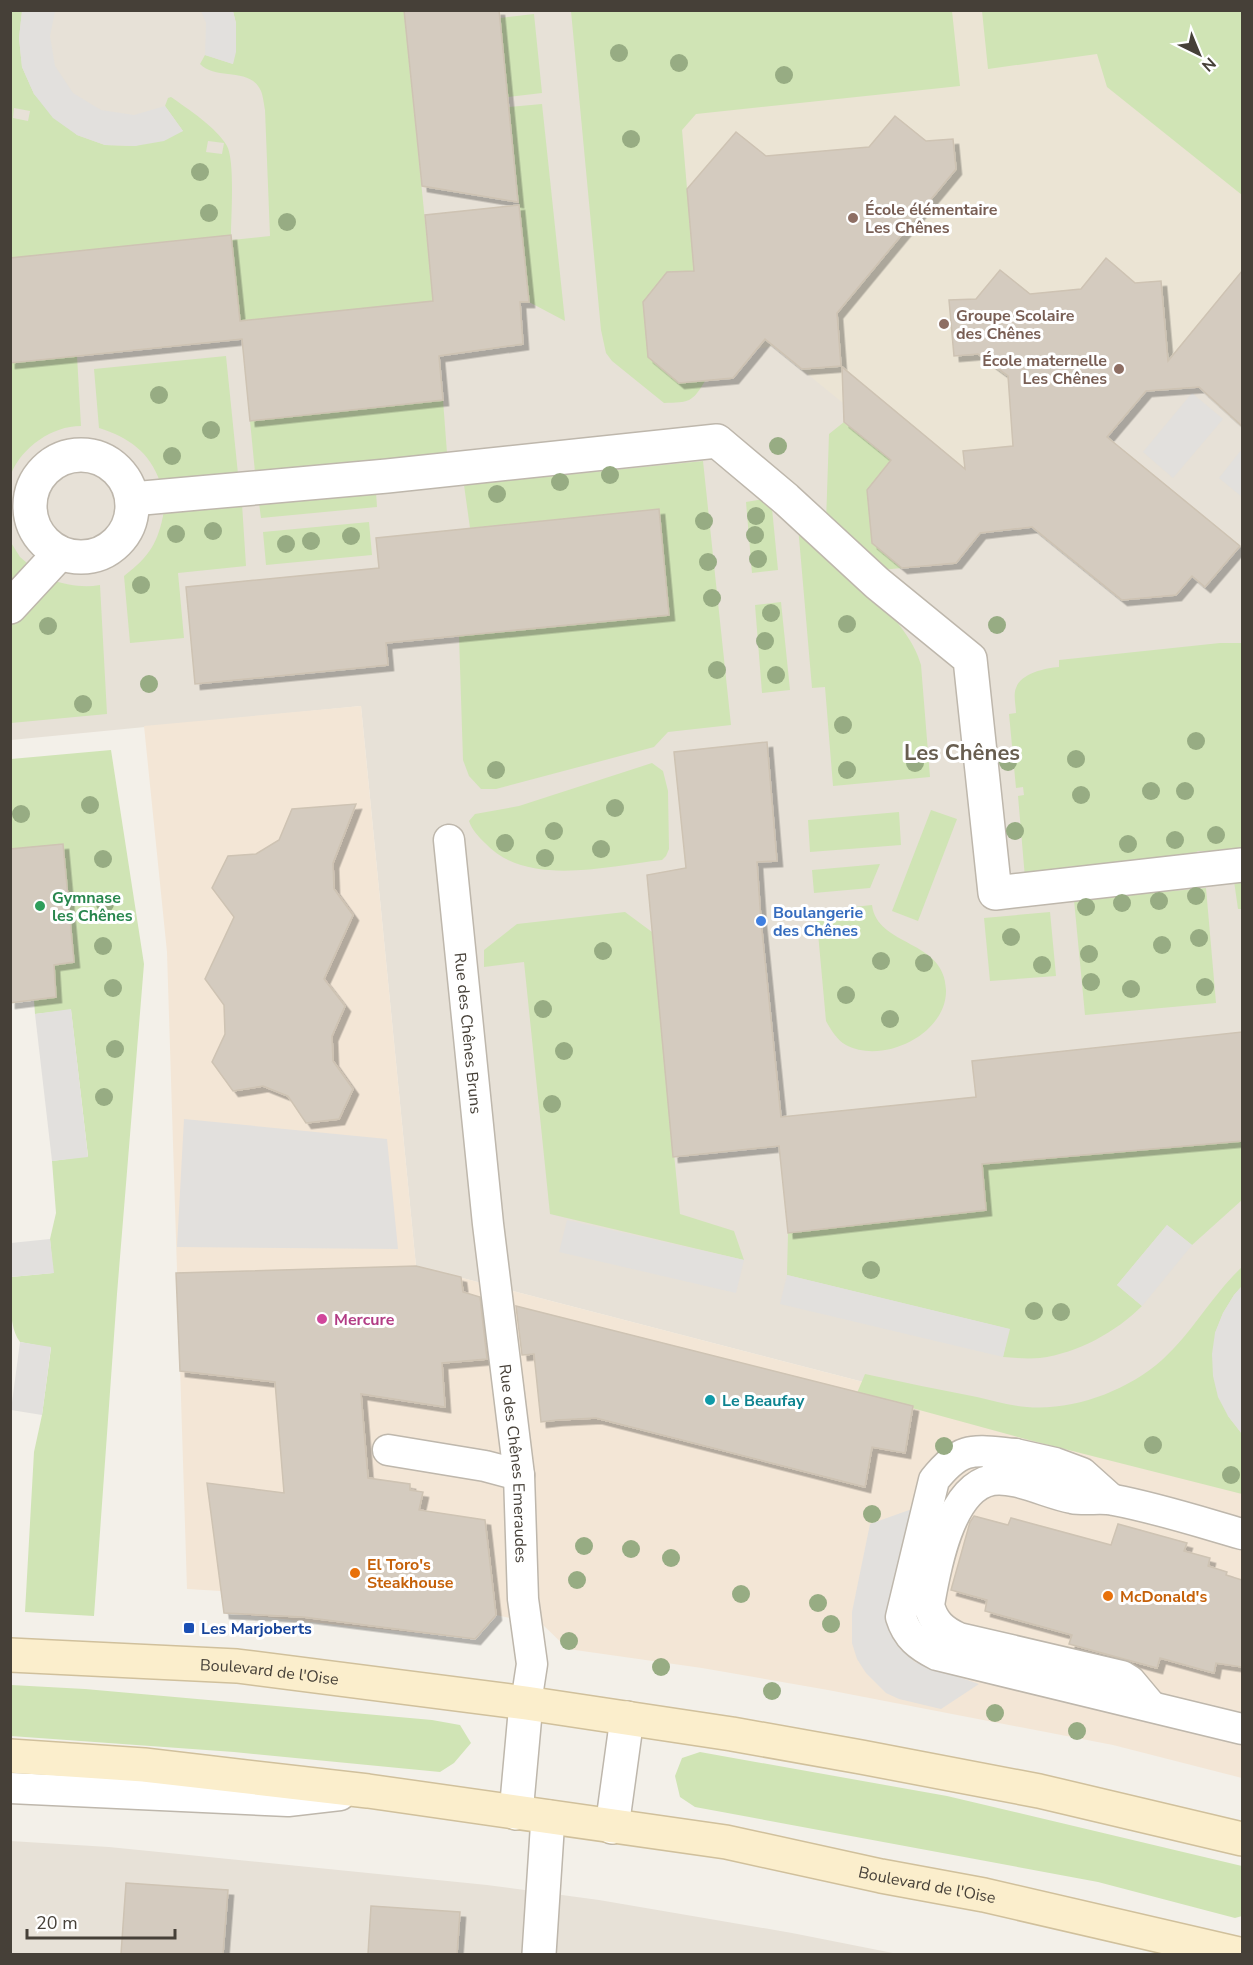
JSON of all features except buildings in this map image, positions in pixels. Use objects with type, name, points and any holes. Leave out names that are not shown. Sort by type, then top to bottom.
[{"type":"main road","name":"Boulevard de l'Oise","points":[[10,1655],[237,1666],[627,1718],[732,1734],[1039,1791],[1242,1839]]},
{"type":"main road","name":"Boulevard de l'Oise","points":[[10,1756],[144,1765],[368,1791],[726,1842],[881,1876],[984,1895],[1239,1954]]},
{"type":"street","points":[[132,499],[387,476],[717,441],[786,499],[877,583],[970,659],[995,893],[1242,865]]},
{"type":"street","points":[[80,455],[100,458],[118,469],[129,487],[132,499],[128,528],[116,544],[100,554],[88,557],[78,558],[60,553],[49,546],[36,530],[30,510],[37,480],[51,465],[80,455]]},
{"type":"street","points":[[10,607],[60,553]]},
{"type":"street","points":[[516,1813],[526,1703]]},
{"type":"street","points":[[612,1827],[627,1718]]},
{"type":"street","points":[[539,1954],[542,1875],[548,1817]]},
{"type":"lane","name":"Rue des Chênes Bruns","points":[[449,840],[488,1224]]},
{"type":"lane","name":"Rue des Chênes Emeraudes","points":[[488,1224],[519,1475],[523,1599],[532,1664],[526,1703]]},
{"type":"lane","points":[[388,1450],[485,1466],[519,1475]]},
{"type":"lane","points":[[1111,1499],[1082,1473],[1055,1463],[1015,1454],[976,1450],[962,1454],[946,1465],[934,1480],[901,1617],[904,1628],[916,1643],[937,1655],[1242,1729]]},
{"type":"lane","points":[[1015,1454],[1000,1459],[965,1498],[947,1530],[932,1586],[929,1605],[931,1614],[942,1629],[959,1638],[1122,1676],[1130,1681],[1151,1707]]},
{"type":"lane","points":[[965,1498],[976,1488],[992,1480],[1012,1481],[1075,1499],[1111,1499],[1242,1534]]},
{"type":"lane","name":"Boulevard de l'Oise","points":[[10,1788],[288,1801],[368,1791]]},
{"type":"shaded area","points":[[11,11],[1242,11],[1242,1480],[416,1266],[361,706],[11,740]]},
{"type":"shaded area","points":[[22,11],[55,11],[50,36],[55,66],[73,93],[101,110],[134,115],[165,106],[183,131],[164,141],[135,146],[105,145],[77,135],[53,118],[34,94],[22,67],[19,38]]},
{"type":"shaded area","points":[[201,11],[233,11],[236,23],[236,52],[233,64],[205,55],[206,23]]},
{"type":"shaded area","name":"Groupe Scolaire des Chênes","points":[[783,11],[1242,11],[1242,413],[1229,414],[1199,387],[1146,391],[1107,437],[1240,546],[1202,566],[1176,595],[1122,600],[1032,527],[980,533],[956,563],[902,568],[872,543],[867,490],[870,443],[844,422],[843,403],[773,346],[757,349],[643,302],[667,272],[694,271],[682,130]]},
{"type":"shaded area","points":[[1192,393],[1223,419],[1173,478],[1143,452]]},
{"type":"shaded area","points":[[1242,449],[1242,497],[1219,478]]},
{"type":"shaded area","points":[[361,706],[416,1266],[1242,1480],[1242,1778],[1113,1745],[828,1690],[702,1668],[568,1649],[543,1625],[496,1615],[475,1639],[224,1613],[221,1591],[187,1589],[167,952],[144,726]]},
{"type":"shaded area","points":[[71,1009],[88,1157],[52,1161],[35,1014]]},
{"type":"shaded area","points":[[184,1119],[387,1139],[398,1249],[177,1247]]},
{"type":"shaded area","points":[[567,1220],[744,1260],[736,1293],[559,1252]]},
{"type":"shaded area","points":[[1167,1225],[1192,1245],[1142,1306],[1117,1285]]},
{"type":"shaded area","points":[[50,1239],[54,1273],[11,1277],[11,1243]]},
{"type":"shaded area","points":[[787,1275],[1010,1329],[1003,1357],[780,1304]]},
{"type":"shaded area","points":[[1242,1286],[1242,1434],[1228,1416],[1218,1397],[1213,1376],[1212,1354],[1215,1333],[1223,1313]]},
{"type":"shaded area","points":[[20,1342],[51,1347],[42,1415],[11,1410]]},
{"type":"shaded area","points":[[912,1509],[891,1628],[893,1639],[901,1650],[915,1662],[979,1684],[941,1709],[899,1699],[886,1693],[866,1673],[857,1659],[852,1643],[852,1612],[870,1524]]},
{"type":"shaded area","points":[[10,1841],[109,1847],[487,1885],[599,1900],[792,1933],[898,1954],[11,1954]]},
{"type":"green space","points":[[10,11],[22,11],[19,38],[22,67],[34,94],[77,135],[105,145],[135,146],[183,131],[165,106],[168,98],[171,97],[216,132],[227,146],[231,164],[231,235],[11,258]],"holes":[[[14,108],[30,111],[28,121],[13,118]],[[208,141],[224,143],[222,154],[206,152]]]},
{"type":"green space","points":[[233,11],[404,11],[433,301],[240,321],[232,240],[270,236],[265,110],[262,93],[256,83],[241,76],[215,72],[200,64],[205,55],[233,64],[236,23]]},
{"type":"green space","points":[[571,11],[952,11],[960,86],[696,114],[682,130],[694,271],[667,272],[643,302],[705,381],[697,394],[689,400],[664,403],[612,361],[606,353],[601,330]]},
{"type":"green space","points":[[982,11],[1242,11],[1242,195],[1107,87],[1097,54],[988,69]]},
{"type":"green space","points":[[534,14],[542,93],[508,97],[500,18]]},
{"type":"green space","points":[[542,104],[565,321],[529,302],[509,107]]},
{"type":"green space","points":[[77,356],[81,426],[59,430],[39,440],[22,455],[11,474],[11,363]]},
{"type":"green space","points":[[226,356],[238,474],[160,482],[156,471],[137,447],[99,428],[94,369]]},
{"type":"green space","points":[[443,400],[447,453],[255,472],[250,421]]},
{"type":"green space","points":[[844,422],[892,458],[867,490],[872,543],[902,568],[881,570],[826,522],[829,434]]},
{"type":"green space","points":[[703,461],[731,725],[668,732],[654,747],[496,789],[481,789],[469,776],[463,760],[459,636],[669,615],[659,509],[470,528],[464,485]]},
{"type":"green space","points":[[376,492],[377,507],[261,518],[259,503]]},
{"type":"green space","points":[[771,498],[778,570],[752,573],[746,502]]},
{"type":"green space","points":[[242,504],[246,566],[178,573],[184,638],[130,643],[124,576],[152,548],[164,511]]},
{"type":"green space","points":[[369,522],[372,555],[266,565],[263,532]]},
{"type":"green space","points":[[798,526],[868,591],[902,629],[914,647],[921,665],[930,777],[833,786],[825,687],[812,688]]},
{"type":"green space","points":[[10,541],[20,557],[27,563],[11,581]]},
{"type":"green space","points":[[51,580],[76,586],[100,585],[107,714],[11,723],[10,625]]},
{"type":"green space","points":[[781,602],[790,690],[762,693],[755,605]]},
{"type":"green space","points":[[1220,643],[1242,643],[1242,853],[1198,851],[1184,859],[1169,861],[1160,858],[1141,859],[1133,863],[1075,873],[1074,866],[1066,867],[1066,874],[1025,878],[1018,796],[1024,795],[1023,787],[1016,788],[1009,714],[1016,713],[1015,694],[1019,683],[1034,672],[1059,667],[1059,660]]},
{"type":"green space","points":[[111,750],[144,964],[94,1616],[25,1612],[34,1452],[42,1415],[51,1348],[20,1342],[16,1335],[11,1311],[11,1277],[53,1273],[50,1239],[56,1213],[52,1161],[88,1156],[71,1010],[35,1014],[34,1000],[56,997],[54,965],[74,962],[63,844],[11,849],[11,759]]},
{"type":"green space","points":[[652,763],[663,771],[668,791],[669,849],[662,860],[593,869],[545,870],[522,865],[502,857],[485,843],[469,821],[475,814],[519,806]]},
{"type":"green space","points":[[931,810],[957,819],[918,921],[892,911]]},
{"type":"green space","points":[[899,812],[901,845],[810,852],[808,820]]},
{"type":"green space","points":[[880,864],[870,888],[814,893],[812,870]]},
{"type":"green space","points":[[1242,880],[1242,909],[1238,909],[1234,881]]},
{"type":"green space","points":[[1206,888],[1216,1003],[1085,1015],[1074,900]]},
{"type":"green space","points":[[872,905],[877,919],[886,929],[935,961],[943,973],[946,990],[944,1006],[936,1020],[925,1032],[910,1042],[877,1051],[861,1050],[846,1045],[837,1038],[826,1021],[816,911]]},
{"type":"green space","points":[[625,912],[652,932],[680,1214],[734,1231],[744,1260],[550,1214],[524,962],[484,967],[484,950],[517,924]]},
{"type":"green space","points":[[1050,912],[1056,976],[990,981],[984,918]]},
{"type":"green space","points":[[1242,1141],[1242,1200],[1192,1245],[1167,1225],[1117,1285],[1142,1306],[1108,1333],[1068,1351],[1040,1358],[1003,1357],[1009,1329],[787,1275],[788,1233],[986,1210],[982,1164]]},
{"type":"green space","points":[[1242,1267],[1242,1286],[1223,1313],[1215,1333],[1228,1416],[1242,1434],[1242,1494],[1025,1439],[857,1393],[865,1374],[1021,1406],[1063,1406],[1099,1397],[1133,1381],[1162,1360]]},
{"type":"green space","points":[[11,1685],[85,1689],[432,1720],[460,1725],[471,1743],[454,1763],[440,1772],[234,1752],[11,1736]]},
{"type":"green space","points":[[700,1752],[947,1796],[1242,1866],[1242,1916],[1235,1918],[1098,1882],[695,1807],[680,1797],[675,1776],[682,1758]]},
{"type":"place","name":"École élémentaire Les Chênes","points":[[853,218]]},
{"type":"place","name":"Groupe Scolaire des Chênes","points":[[944,324]]},
{"type":"place","name":"École maternelle Les Chênes","points":[[1119,369]]},
{"type":"place","name":"Gymnase les Chênes","points":[[40,906]]},
{"type":"place","name":"Boulangerie des Chênes","points":[[761,921]]},
{"type":"place","name":"Mercure","points":[[322,1319]]},
{"type":"place","name":"Le Beaufay","points":[[710,1400]]},
{"type":"place","name":"El Toro's Steakhouse","points":[[355,1573]]},
{"type":"place","name":"McDonald's","points":[[1108,1596]]},
{"type":"place","name":"Les Marjoberts","points":[[189,1628]]},
{"type":"district","name":"Les Chênes","points":[[962,752]]}]
